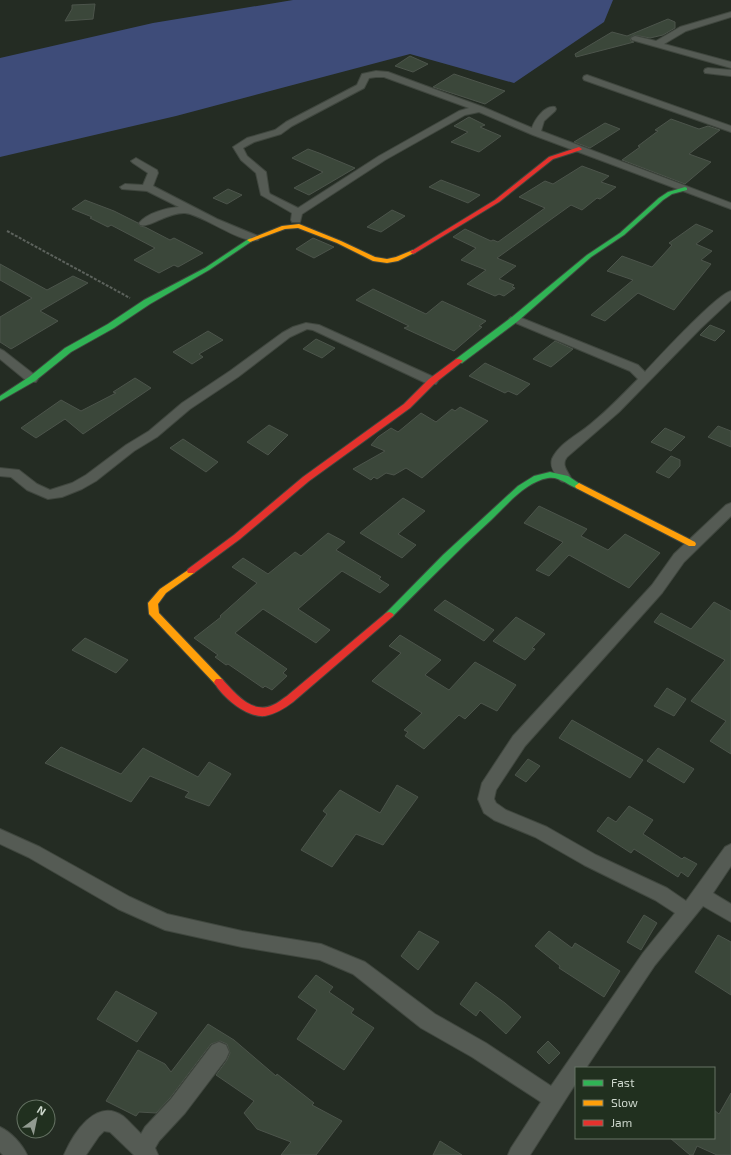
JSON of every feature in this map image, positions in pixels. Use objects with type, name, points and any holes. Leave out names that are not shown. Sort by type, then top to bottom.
[{"type":"street","points":[[658,44],[665,38],[680,31],[731,14]]},
{"type":"street","points":[[635,38],[731,66]]},
{"type":"street","points":[[708,71],[731,73]]},
{"type":"street","points":[[298,212],[264,193],[261,172],[245,159],[238,147],[247,141],[282,131],[289,124],[361,86],[365,76],[370,74],[385,74],[480,109],[536,133],[731,206]]},
{"type":"street","points":[[587,78],[731,129]]},
{"type":"street","points":[[299,226],[295,218],[298,212],[421,135],[462,113],[480,109]]},
{"type":"street","points":[[536,133],[536,125],[540,119],[552,109]]},
{"type":"street","points":[[0,399],[32,379],[74,346],[111,326],[143,305],[207,269],[254,238],[284,227],[299,226],[339,242],[373,259],[387,261],[398,259],[421,249],[497,201],[551,158],[579,149]]},
{"type":"street","points":[[136,161],[152,170],[153,173],[148,185],[149,188]]},
{"type":"street","points":[[124,187],[149,188],[236,232],[254,238]]},
{"type":"street","points":[[686,189],[670,193],[622,234],[589,256],[515,319],[432,382],[407,406],[338,458],[306,479],[237,537],[163,592],[153,603],[154,614],[246,708],[257,712],[273,710],[290,699],[398,607],[446,557],[485,523],[521,488],[537,478],[550,475],[565,478],[692,544]]},
{"type":"street","points":[[144,223],[169,210],[193,211]]},
{"type":"street","points":[[565,478],[558,469],[558,461],[564,452],[598,425],[644,378],[731,294]]},
{"type":"street","points":[[515,319],[634,368],[644,378]]},
{"type":"street","points":[[0,472],[14,473],[22,477],[32,487],[48,495],[57,494],[77,486],[91,478],[130,448],[153,434],[186,406],[250,363],[286,335],[306,326],[315,327],[432,382]]},
{"type":"street","points":[[0,353],[32,379]]},
{"type":"street","points":[[688,912],[661,894],[590,860],[541,832],[500,815],[490,808],[486,799],[488,788],[518,741],[591,663],[657,589],[679,558],[731,508]]},
{"type":"street","points":[[0,836],[34,852],[124,903],[165,922],[242,939],[321,952],[359,968],[428,1021],[479,1050],[554,1099]]},
{"type":"street","points":[[576,1067],[649,959],[688,912],[731,852]]},
{"type":"street","points":[[701,895],[731,914]]},
{"type":"street","points":[[74,1155],[92,1129],[101,1121],[114,1123],[145,1153],[152,1134],[178,1106],[218,1052]]},
{"type":"street","points":[[518,1155],[575,1068]]},
{"type":"street","points":[[0,1137],[17,1155]]},
{"type":"path","points":[[7,231],[143,305]]},
{"type":"shaded area","points":[[293,0],[613,0],[604,22],[514,83],[410,54],[176,116],[0,157],[0,58],[153,23]]},
{"type":"building","points":[[95,4],[93,19],[65,21],[72,9],[72,5]]},
{"type":"building","points":[[668,19],[675,22],[675,28],[663,35],[650,38],[634,35],[630,38],[631,41],[634,42],[576,57],[575,54],[612,32],[627,36]]},
{"type":"building","points":[[410,56],[428,64],[413,72],[395,66]]},
{"type":"building","points":[[454,74],[505,91],[485,104],[433,87]]},
{"type":"building","points":[[469,117],[485,125],[480,127],[501,136],[479,152],[451,142],[468,132],[454,126]]},
{"type":"building","points":[[671,119],[699,129],[708,126],[720,130],[689,154],[711,162],[685,184],[622,160],[658,131],[655,130]]},
{"type":"building","points":[[605,123],[620,129],[590,148],[574,142]]},
{"type":"building","points":[[308,149],[355,168],[309,195],[294,188],[323,172],[292,158]]},
{"type":"building","points":[[582,166],[609,176],[601,182],[616,187],[600,199],[597,198],[582,210],[571,205],[497,258],[516,266],[499,279],[514,285],[512,287],[515,288],[504,296],[499,294],[495,296],[467,284],[486,270],[461,260],[476,248],[453,237],[465,229],[491,241],[493,240],[498,242],[545,208],[519,197],[545,181],[553,184]]},
{"type":"building","points":[[441,180],[480,195],[468,203],[429,187]]},
{"type":"building","points":[[228,189],[242,195],[227,204],[213,198]]},
{"type":"building","points":[[85,200],[114,211],[138,223],[140,226],[145,227],[170,240],[174,238],[203,253],[178,267],[174,265],[159,273],[134,260],[155,248],[111,225],[108,227],[90,218],[92,217],[72,209]]},
{"type":"building","points":[[392,210],[405,216],[381,232],[367,227]]},
{"type":"building","points":[[696,224],[713,231],[696,244],[712,251],[701,260],[711,264],[674,310],[638,293],[605,321],[591,315],[633,280],[607,271],[622,256],[652,267],[672,245],[669,243]]},
{"type":"building","points":[[313,238],[334,247],[314,258],[296,249]]},
{"type":"building","points":[[0,264],[47,290],[73,276],[88,283],[40,311],[58,321],[11,349],[0,342],[0,317],[32,298],[0,280]]},
{"type":"building","points":[[373,289],[426,314],[442,301],[486,321],[479,326],[482,327],[454,351],[404,328],[409,326],[356,300]]},
{"type":"building","points":[[710,325],[725,331],[715,341],[700,335]]},
{"type":"building","points":[[208,331],[223,340],[199,354],[203,357],[192,364],[173,352]]},
{"type":"building","points":[[316,339],[335,348],[322,358],[303,349]]},
{"type":"building","points":[[555,341],[573,349],[551,367],[533,359]]},
{"type":"building","points":[[485,363],[530,384],[517,395],[508,391],[505,393],[469,376]]},
{"type":"building","points":[[135,378],[151,388],[83,434],[65,419],[36,438],[21,428],[61,400],[81,411],[116,393],[113,392]]},
{"type":"building","points":[[460,407],[488,421],[422,478],[406,468],[394,475],[386,473],[377,479],[374,477],[371,480],[353,469],[385,451],[371,445],[378,437],[391,428],[398,432],[421,413],[436,422],[452,409],[455,411]]},
{"type":"building","points":[[269,425],[288,435],[268,455],[247,442]]},
{"type":"building","points":[[718,426],[731,431],[731,447],[708,437]]},
{"type":"building","points":[[665,428],[685,437],[671,451],[651,442]]},
{"type":"building","points":[[183,439],[218,462],[206,472],[170,448]]},
{"type":"building","points":[[671,456],[680,460],[680,466],[669,478],[656,472]]},
{"type":"building","points":[[403,498],[425,511],[398,534],[416,545],[402,558],[360,533]]},
{"type":"building","points":[[539,506],[587,529],[581,536],[608,550],[625,534],[660,553],[629,588],[569,555],[549,576],[536,570],[563,542],[524,523]]},
{"type":"building","points":[[328,533],[345,542],[336,550],[381,577],[379,579],[389,585],[380,593],[342,571],[298,609],[330,630],[316,643],[263,609],[235,633],[287,669],[283,673],[287,676],[272,690],[265,686],[263,688],[228,664],[226,665],[215,657],[218,655],[194,638],[221,617],[220,616],[257,583],[232,567],[243,558],[268,574],[295,552],[301,556]]},
{"type":"building","points":[[445,600],[494,630],[484,641],[434,610]]},
{"type":"building","points":[[714,602],[731,611],[731,754],[710,741],[726,721],[691,701],[725,660],[654,622],[661,613],[691,629]]},
{"type":"building","points":[[516,617],[545,634],[532,648],[535,649],[525,660],[493,641]]},
{"type":"building","points":[[400,635],[441,660],[425,675],[449,690],[475,662],[516,685],[497,711],[481,703],[465,719],[459,715],[424,749],[405,736],[408,732],[404,730],[422,713],[372,681],[401,653],[389,646]]},
{"type":"building","points":[[85,638],[128,660],[116,673],[72,650]]},
{"type":"building","points":[[667,688],[686,699],[674,716],[654,706]]},
{"type":"building","points":[[572,720],[643,760],[630,778],[559,738]]},
{"type":"building","points":[[61,747],[121,774],[143,748],[198,777],[209,762],[231,774],[209,806],[185,797],[189,792],[150,776],[131,802],[45,763]]},
{"type":"building","points":[[658,748],[694,769],[684,783],[647,761]]},
{"type":"building","points":[[528,759],[540,766],[526,782],[515,775]]},
{"type":"building","points":[[397,785],[418,797],[383,845],[356,834],[332,867],[301,850],[327,814],[323,811],[340,790],[380,813]]},
{"type":"building","points":[[629,806],[653,820],[643,834],[682,859],[684,857],[697,864],[688,877],[681,872],[678,877],[634,849],[631,853],[597,831],[608,817],[616,822]]},
{"type":"building","points":[[644,915],[657,923],[641,950],[627,942]]},
{"type":"building","points":[[419,931],[439,942],[418,970],[401,956]]},
{"type":"building","points":[[549,931],[572,948],[575,943],[620,971],[604,997],[559,968],[560,966],[535,946]]},
{"type":"building","points":[[718,935],[731,942],[731,995],[695,972]]},
{"type":"building","points":[[316,975],[333,987],[329,992],[354,1009],[351,1013],[374,1028],[344,1070],[297,1039],[317,1010],[298,997]]},
{"type":"building","points":[[476,982],[505,1003],[521,1017],[506,1034],[480,1010],[476,1016],[460,1004]]},
{"type":"building","points":[[116,991],[157,1013],[137,1042],[97,1019]]},
{"type":"building","points":[[208,1024],[234,1040],[276,1076],[277,1074],[314,1103],[312,1105],[342,1121],[316,1155],[281,1155],[291,1142],[257,1129],[244,1113],[254,1101],[216,1075],[227,1060],[230,1053],[227,1044],[220,1041],[211,1044],[170,1098],[156,1113],[139,1112],[136,1116],[106,1101],[138,1050],[165,1064],[171,1072]]},
{"type":"building","points":[[548,1041],[560,1053],[549,1064],[537,1052]]},
{"type":"building","points":[[731,1093],[731,1155],[717,1155],[697,1146],[693,1155],[690,1155],[671,1139],[715,1139],[715,1111],[719,1114]]},
{"type":"building","points":[[440,1141],[462,1155],[433,1155]]},
{"type":"traffic: fast","points":[[459,361],[515,319],[589,256],[622,234],[661,199],[670,193],[685,189]]},
{"type":"traffic: fast","points":[[0,399],[32,379],[68,350],[111,326],[147,302],[207,269],[250,240]]},
{"type":"traffic: fast","points":[[389,615],[446,557],[521,488],[537,478],[550,475],[565,478],[579,486]]},
{"type":"traffic: slow","points":[[250,240],[284,227],[299,226],[339,242],[373,259],[387,261],[398,259],[413,252]]},
{"type":"traffic: slow","points":[[579,486],[692,544]]},
{"type":"traffic: slow","points":[[191,571],[163,591],[153,603],[154,614],[219,682]]},
{"type":"traffic: jam","points":[[413,252],[497,201],[551,158],[579,149]]},
{"type":"traffic: jam","points":[[191,571],[237,537],[306,479],[407,406],[432,381],[459,361]]},
{"type":"traffic: jam","points":[[219,682],[236,700],[250,709],[258,712],[266,712],[274,709],[290,699],[389,615]]}]
